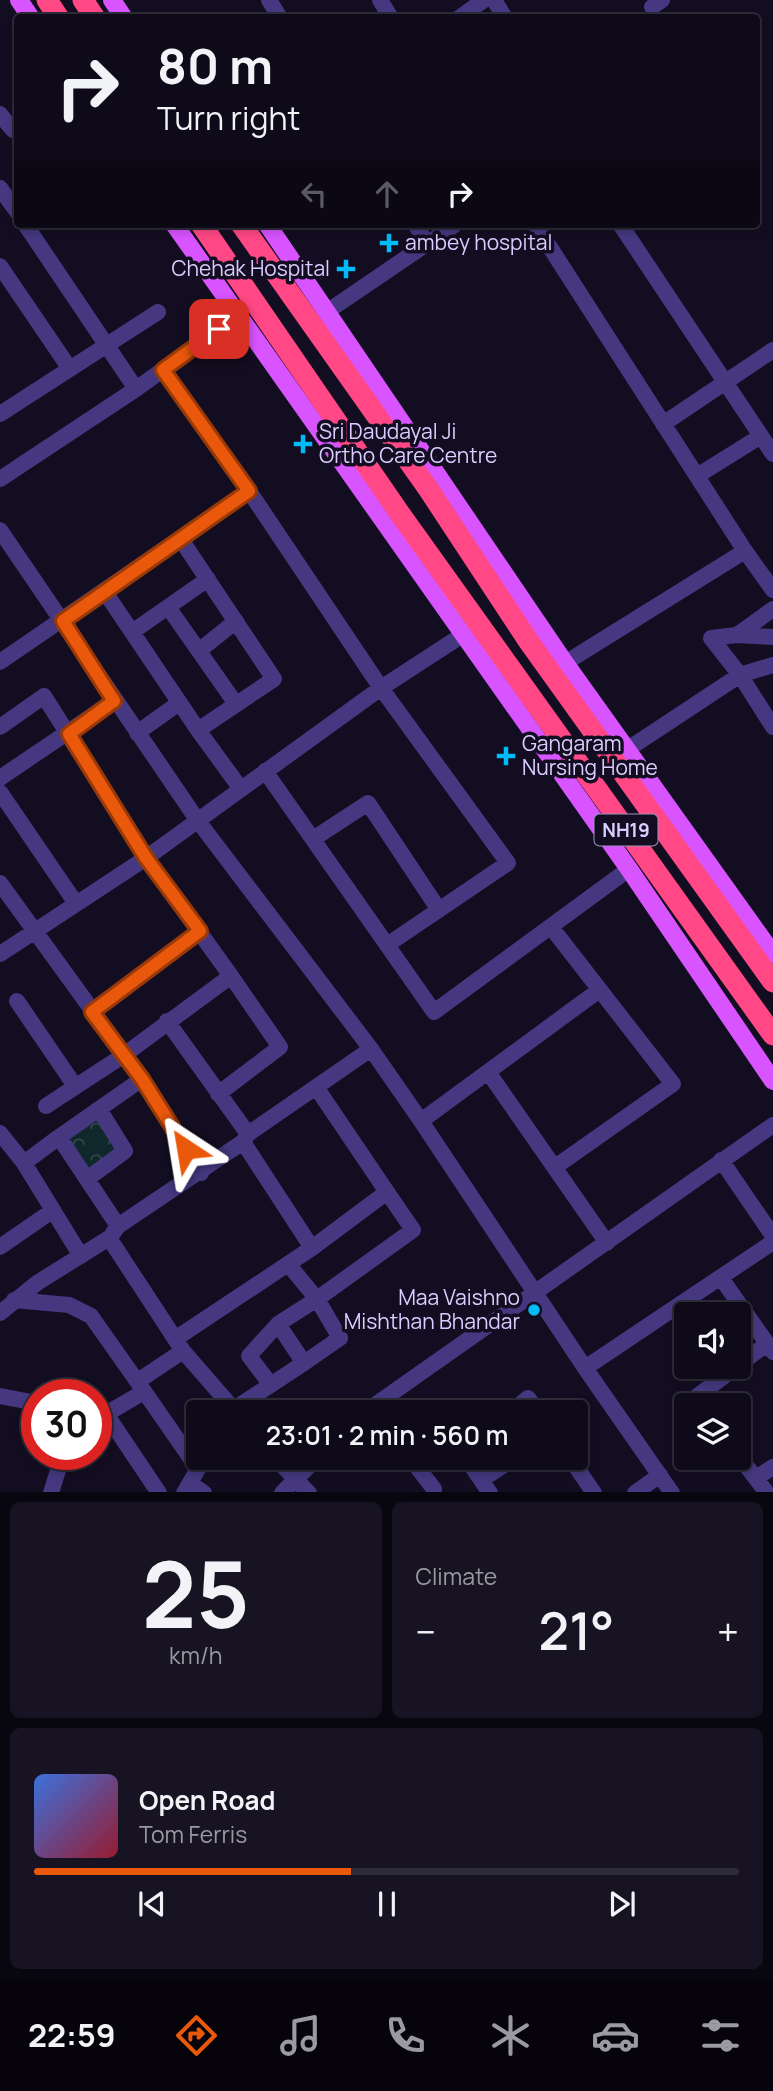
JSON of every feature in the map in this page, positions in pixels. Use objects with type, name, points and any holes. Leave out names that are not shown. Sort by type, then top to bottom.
[{"type":"highway","name":"NH19","points":[[204,228],[472,629],[773,1035]]},
{"type":"highway","name":"NH19","points":[[244,228],[429,490],[507,608],[773,982]]},
{"type":"main road","points":[[176,228],[237,316],[472,629],[629,869],[773,1081]]},
{"type":"main road","points":[[270,228],[565,663],[773,954]]},
{"type":"street","points":[[465,14],[484,0]]},
{"type":"street","points":[[0,114],[14,128]]},
{"type":"street","points":[[0,142],[14,130]]},
{"type":"street","points":[[0,188],[14,208]]},
{"type":"street","points":[[28,228],[136,389]]},
{"type":"street","points":[[418,228],[427,243]]},
{"type":"street","points":[[328,311],[450,228]]},
{"type":"street","points":[[538,228],[745,551],[773,590]]},
{"type":"street","points":[[623,228],[773,454]]},
{"type":"street","points":[[0,266],[70,369]]},
{"type":"street","points":[[0,414],[158,312]]},
{"type":"street","points":[[0,479],[136,389],[237,316]]},
{"type":"street","points":[[663,424],[773,351]]},
{"type":"street","points":[[163,370],[249,491],[381,688],[508,863],[387,945]]},
{"type":"street","points":[[697,476],[761,436]]},
{"type":"street","points":[[0,662],[249,491]]},
{"type":"street","points":[[0,530],[198,821],[371,1049],[671,1492]]},
{"type":"street","points":[[180,538],[274,679],[198,730]]},
{"type":"street","points":[[565,663],[745,551]]},
{"type":"street","points":[[132,632],[208,579]]},
{"type":"street","points":[[105,592],[179,703],[241,789]]},
{"type":"street","points":[[168,607],[236,704]]},
{"type":"street","points":[[737,635],[773,609]]},
{"type":"street","points":[[200,650],[236,621]]},
{"type":"street","points":[[0,954],[75,902],[146,858],[381,688],[472,629]]},
{"type":"street","points":[[773,637],[737,635],[711,638],[740,675],[773,727]]},
{"type":"street","points":[[628,749],[740,675],[773,665]]},
{"type":"street","points":[[0,727],[44,696],[146,858],[280,1046],[218,1094]]},
{"type":"street","points":[[0,778],[69,734],[114,701]]},
{"type":"street","points":[[137,733],[179,703]]},
{"type":"street","points":[[265,771],[434,1012],[629,869]]},
{"type":"street","points":[[0,792],[75,902]]},
{"type":"street","points":[[313,839],[369,803],[439,910]]},
{"type":"street","points":[[0,883],[142,1079],[201,1173]]},
{"type":"street","points":[[551,927],[598,991],[673,1084],[555,1167]]},
{"type":"street","points":[[92,1012],[200,931]]},
{"type":"street","points":[[46,1106],[124,1055],[231,976]]},
{"type":"street","points":[[421,1121],[598,991]]},
{"type":"street","points":[[18,1001],[75,1086]]},
{"type":"street","points":[[167,1021],[218,1094],[312,1248]]},
{"type":"street","points":[[0,1313],[14,1300],[201,1173],[245,1138],[371,1049]]},
{"type":"street","points":[[488,1072],[607,1243]]},
{"type":"street","points":[[24,1163],[142,1079]]},
{"type":"street","points":[[271,1385],[249,1356],[278,1324],[413,1230],[316,1087]]},
{"type":"street","points":[[87,1179],[125,1151],[99,1109]]},
{"type":"street","points":[[384,1400],[773,1125]]},
{"type":"street","points":[[0,1133],[24,1163],[81,1256]]},
{"type":"street","points":[[59,1137],[87,1179],[179,1345],[226,1400]]},
{"type":"street","points":[[721,1160],[773,1236]]},
{"type":"street","points":[[141,1388],[141,1379],[179,1345],[387,1192]]},
{"type":"street","points":[[0,1247],[52,1211]]},
{"type":"street","points":[[585,1368],[773,1242]]},
{"type":"street","points":[[250,1400],[340,1338],[317,1299],[288,1264]]},
{"type":"street","points":[[721,1278],[770,1348],[751,1358]]},
{"type":"street","points":[[14,1300],[69,1305],[91,1316],[198,1469],[187,1488]]},
{"type":"street","points":[[278,1324],[304,1363]]},
{"type":"street","points":[[702,1393],[720,1379]]},
{"type":"street","points":[[112,1409],[141,1388]]},
{"type":"street","points":[[0,1396],[21,1401]]},
{"type":"street","points":[[112,1431],[158,1492]]},
{"type":"street","points":[[756,1478],[773,1467]]},
{"type":"street","points":[[51,1492],[58,1470]]},
{"type":"street","points":[[286,1470],[308,1492]]},
{"type":"street","points":[[283,1492],[304,1470]]},
{"type":"street","points":[[419,1470],[434,1489]]},
{"type":"street","points":[[475,1470],[486,1486],[503,1470]]},
{"type":"street","points":[[578,1470],[593,1492]]},
{"type":"street","points":[[750,1470],[766,1492]]},
{"type":"street","points":[[636,1492],[660,1475]]},
{"type":"green space","points":[[98,1116],[118,1148],[87,1170],[66,1137]]},
{"type":"place","name":"ambey hospital","points":[[389,243]]},
{"type":"place","name":"Chehak Hospital","points":[[346,269]]},
{"type":"place","name":"Sri Daudayal Ji Ortho Care Centre","points":[[303,444]]},
{"type":"place","name":"Gangaram Nursing Home","points":[[506,756]]},
{"type":"place","name":"Maa Vaishno Mishthan Bhandar","points":[[534,1310]]},
{"type":"route","points":[[186,1149],[142,1079],[92,1012],[200,931],[146,858],[69,734],[114,701],[63,621],[249,491],[163,370],[219,329]]}]
